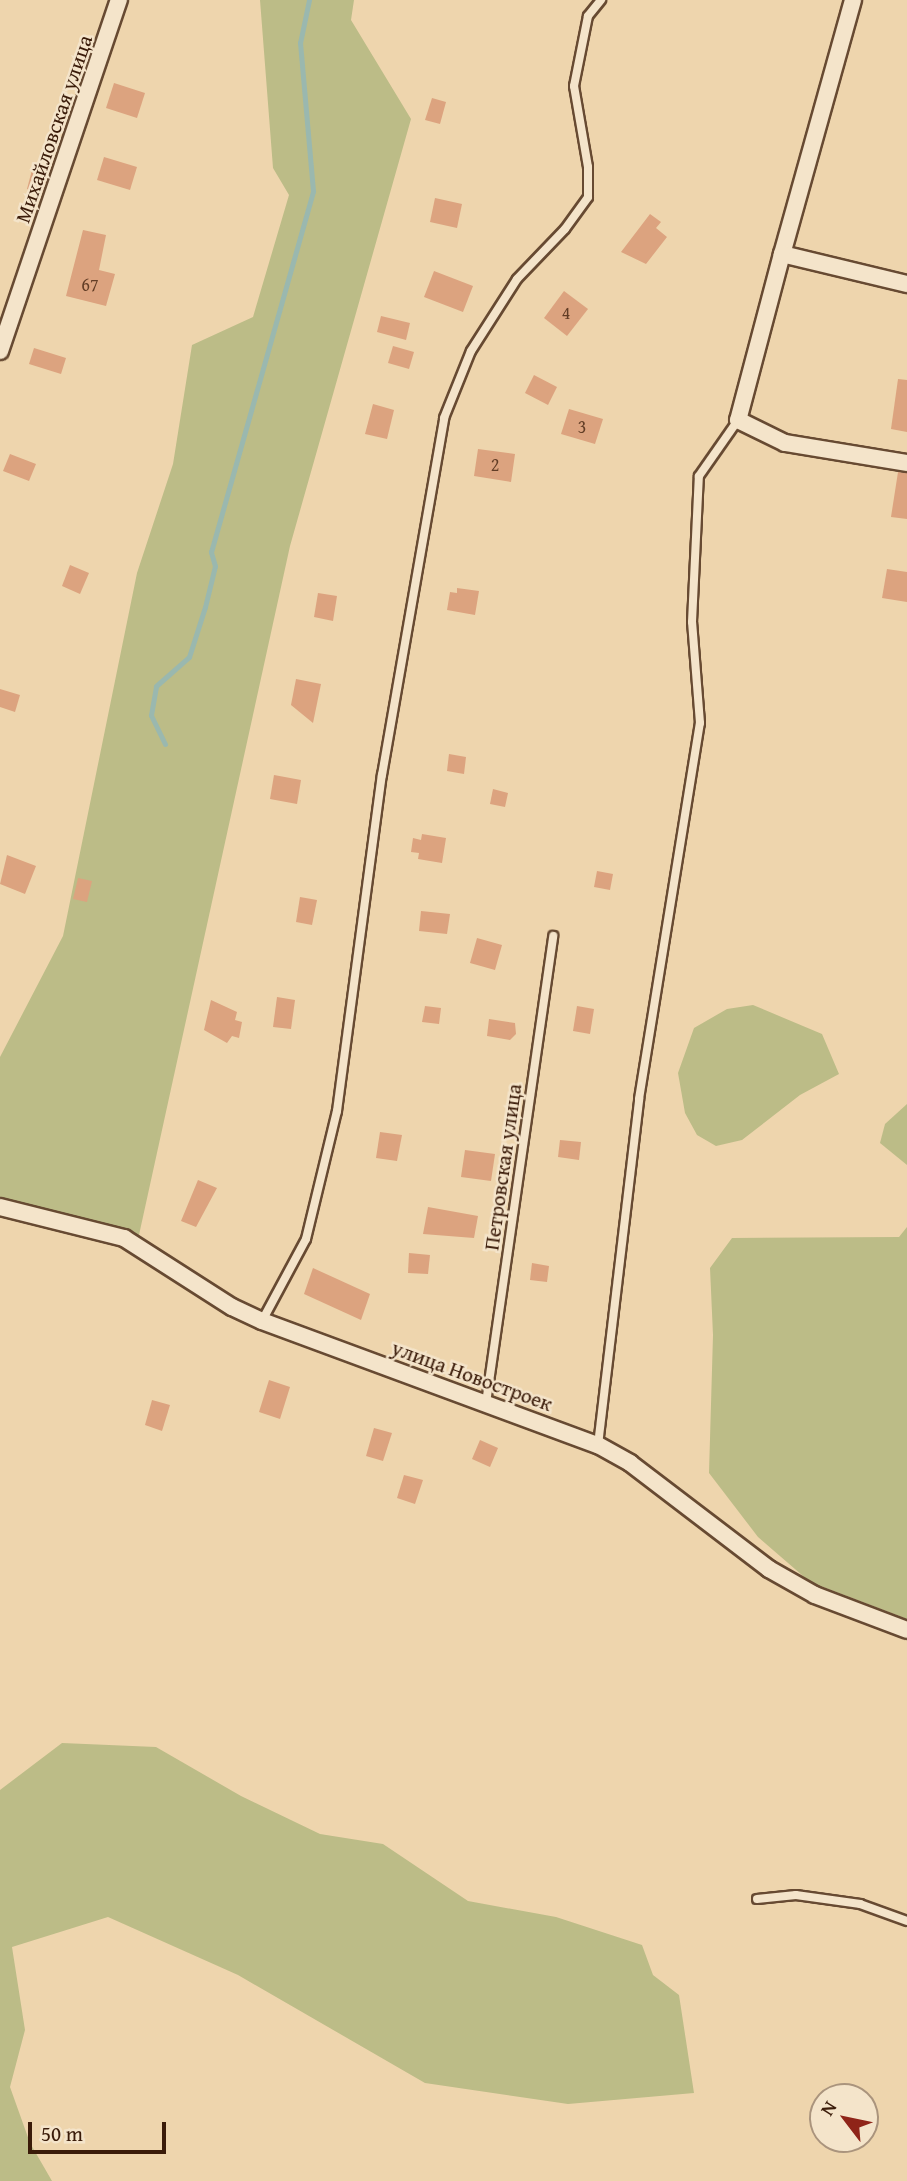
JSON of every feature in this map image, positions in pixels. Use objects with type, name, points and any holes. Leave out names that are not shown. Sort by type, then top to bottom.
[{"type":"street","name":"Михайловская улица","points":[[0,351],[119,0]]},
{"type":"street","points":[[853,0],[738,420],[785,443],[907,463]]},
{"type":"street","points":[[782,254],[907,284]]},
{"type":"street","name":"улица Новостроек","points":[[0,1207],[124,1238],[232,1307],[262,1321],[598,1445],[630,1463],[769,1569],[815,1595],[907,1630]]},
{"type":"lane","points":[[262,1321],[306,1239],[337,1111],[382,775],[444,418],[471,351],[517,279],[565,229],[588,197],[588,167],[574,86],[588,16],[601,0]]},
{"type":"lane","points":[[598,1445],[639,1098],[700,723],[692,622],[699,476],[738,420]]},
{"type":"lane","name":"Петровская улица","points":[[486,1403],[553,936]]},
{"type":"lane","points":[[757,1899],[796,1895],[860,1904],[907,1921]]},
{"type":"green space","points":[[260,0],[354,0],[351,20],[411,119],[290,546],[139,1235],[0,1197],[0,1057],[63,936],[137,573],[173,464],[192,345],[253,317],[289,195],[273,168]]},
{"type":"green space","points":[[753,1005],[822,1034],[839,1074],[800,1095],[742,1140],[716,1146],[697,1135],[685,1113],[678,1073],[694,1028],[727,1009]]},
{"type":"green space","points":[[907,1104],[907,1165],[880,1143],[885,1124]]},
{"type":"green space","points":[[907,1227],[907,1619],[810,1582],[758,1537],[709,1473],[713,1335],[710,1268],[732,1238],[899,1237]]},
{"type":"green space","points":[[62,1743],[156,1747],[241,1796],[320,1834],[383,1844],[468,1901],[556,1917],[642,1945],[653,1975],[679,1995],[694,2093],[568,2104],[425,2083],[238,1975],[108,1917],[12,1947],[25,2030],[10,2087],[30,2143],[52,2181],[0,2181],[0,1790]]},
{"type":"building","points":[[114,83],[145,93],[137,118],[106,108]]},
{"type":"building","points":[[432,98],[446,102],[440,124],[425,120]]},
{"type":"building","points":[[104,157],[137,167],[130,190],[97,180]]},
{"type":"building","points":[[32,170],[48,175],[42,193],[27,189]]},
{"type":"building","points":[[435,198],[462,204],[457,228],[430,222]]},
{"type":"building","points":[[650,214],[661,222],[656,228],[667,237],[646,264],[621,252]]},
{"type":"building","points":[[83,230],[106,235],[99,270],[115,274],[106,306],[66,296]]},
{"type":"building","points":[[434,271],[473,286],[463,312],[424,297]]},
{"type":"building","points":[[564,291],[588,309],[567,336],[544,318]]},
{"type":"building","points":[[381,316],[410,323],[406,340],[377,332]]},
{"type":"building","points":[[393,346],[414,352],[409,369],[388,363]]},
{"type":"building","points":[[34,348],[66,358],[61,374],[29,364]]},
{"type":"building","points":[[534,375],[557,387],[548,405],[525,393]]},
{"type":"building","points":[[898,379],[907,380],[907,432],[891,429]]},
{"type":"building","points":[[373,404],[394,410],[387,439],[365,434]]},
{"type":"building","points":[[569,409],[603,419],[595,444],[561,434]]},
{"type":"building","points":[[478,449],[515,454],[511,482],[474,476]]},
{"type":"building","points":[[10,454],[36,464],[29,481],[3,471]]},
{"type":"building","points":[[898,472],[907,473],[907,519],[891,517]]},
{"type":"building","points":[[70,565],[89,573],[80,594],[62,586]]},
{"type":"building","points":[[887,569],[907,572],[907,602],[882,598]]},
{"type":"building","points":[[457,588],[479,591],[475,615],[447,610],[450,592],[457,593]]},
{"type":"building","points":[[318,593],[337,596],[333,621],[314,617]]},
{"type":"building","points":[[296,679],[321,684],[313,723],[291,705]]},
{"type":"building","points":[[0,689],[20,695],[15,712],[0,707]]},
{"type":"building","points":[[449,754],[466,757],[464,774],[447,771]]},
{"type":"building","points":[[274,775],[301,780],[297,804],[270,799]]},
{"type":"building","points":[[493,789],[508,793],[505,807],[490,804]]},
{"type":"building","points":[[422,834],[446,838],[442,863],[418,859],[419,853],[411,852],[413,838],[421,840]]},
{"type":"building","points":[[7,855],[36,866],[25,894],[0,884]]},
{"type":"building","points":[[597,871],[613,874],[610,890],[594,887]]},
{"type":"building","points":[[78,878],[92,881],[87,902],[73,899]]},
{"type":"building","points":[[300,897],[317,900],[312,925],[296,922]]},
{"type":"building","points":[[421,911],[450,914],[447,934],[419,931]]},
{"type":"building","points":[[477,938],[502,945],[495,970],[470,963]]},
{"type":"building","points":[[277,997],[295,1000],[291,1029],[273,1027]]},
{"type":"building","points":[[211,1000],[237,1012],[235,1020],[242,1022],[239,1038],[232,1036],[227,1043],[204,1030]]},
{"type":"building","points":[[425,1006],[441,1008],[439,1024],[422,1022]]},
{"type":"building","points":[[577,1006],[594,1009],[590,1034],[573,1031]]},
{"type":"building","points":[[489,1019],[515,1023],[516,1034],[510,1040],[487,1036]]},
{"type":"building","points":[[380,1132],[402,1135],[397,1161],[376,1158]]},
{"type":"building","points":[[560,1140],[581,1142],[579,1160],[558,1157]]},
{"type":"building","points":[[465,1150],[495,1154],[491,1181],[461,1177]]},
{"type":"building","points":[[198,1180],[217,1188],[196,1227],[181,1221]]},
{"type":"building","points":[[428,1207],[478,1216],[474,1238],[423,1234]]},
{"type":"building","points":[[409,1253],[430,1255],[428,1274],[408,1273]]},
{"type":"building","points":[[532,1263],[549,1266],[547,1282],[530,1280]]},
{"type":"building","points":[[313,1268],[370,1294],[361,1320],[304,1294]]},
{"type":"building","points":[[269,1380],[290,1387],[280,1419],[259,1412]]},
{"type":"building","points":[[152,1400],[170,1405],[162,1431],[145,1425]]},
{"type":"building","points":[[374,1428],[392,1433],[383,1461],[366,1456]]},
{"type":"building","points":[[480,1440],[498,1448],[490,1467],[472,1459]]},
{"type":"building","points":[[404,1475],[423,1480],[415,1504],[397,1498]]},
{"type":"waterway","points":[[165,744],[151,715],[156,686],[189,657],[205,607],[215,566],[211,552],[313,191],[300,43],[309,0]]}]
